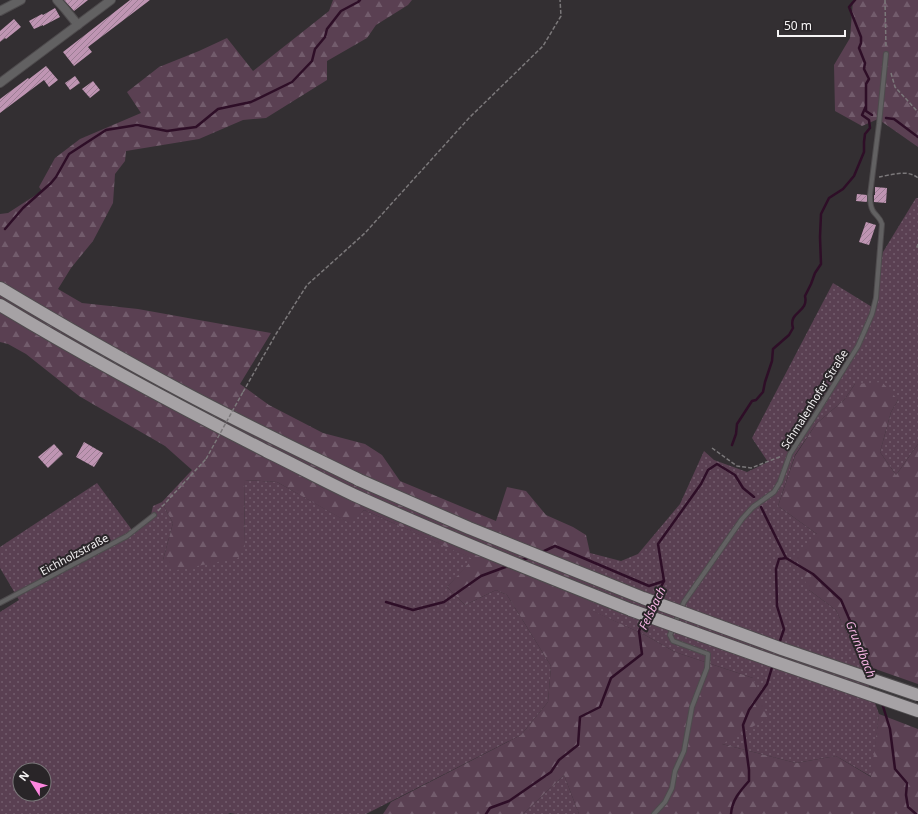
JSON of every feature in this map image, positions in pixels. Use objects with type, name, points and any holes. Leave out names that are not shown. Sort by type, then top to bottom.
[{"type":"highway","points":[[0,288],[183,392],[359,480],[468,528],[643,598],[782,649],[918,695]]},
{"type":"highway","points":[[0,305],[174,403],[352,494],[457,540],[631,610],[918,711]]},
{"type":"highway","points":[[887,701],[906,716],[918,720]]},
{"type":"street","points":[[0,11],[21,0]]},
{"type":"street","points":[[56,0],[78,25]]},
{"type":"street","points":[[0,83],[109,1]]},
{"type":"lane","name":"Schmalenhofer Straße","points":[[654,814],[665,802],[672,788],[675,771],[684,751],[692,707],[707,668],[708,654],[673,641],[670,636],[684,602],[742,519],[753,507],[774,492],[780,482],[790,454],[858,346],[872,314],[876,298],[882,224],[881,219],[873,211],[870,203],[871,176],[879,124],[886,54]]},
{"type":"lane","name":"Eichholzstraße","points":[[0,603],[127,536],[154,515]]},
{"type":"path","points":[[154,515],[206,459],[242,392],[307,285],[365,233],[469,118],[543,46],[561,16],[560,0]]},
{"type":"path","points":[[884,0],[886,54],[895,87],[918,112]]},
{"type":"path","points":[[871,176],[879,177],[908,173],[915,175],[918,178]]},
{"type":"path","points":[[918,244],[918,248]]},
{"type":"path","points":[[712,448],[737,466],[750,468],[790,454]]},
{"type":"green space","points":[[333,0],[412,0],[408,5],[376,25],[367,38],[327,61],[327,80],[266,118],[243,120],[199,139],[126,151],[125,161],[115,174],[113,203],[93,241],[71,268],[58,289],[82,303],[138,309],[271,333],[240,384],[269,405],[323,433],[365,444],[382,455],[400,481],[496,521],[507,487],[526,491],[546,515],[573,527],[586,535],[590,553],[591,610],[645,635],[675,652],[753,678],[768,718],[722,744],[796,763],[836,756],[871,777],[879,714],[918,729],[918,814],[579,814],[564,775],[523,814],[383,814],[391,802],[521,735],[548,702],[551,666],[507,595],[496,590],[465,605],[447,587],[473,559],[364,510],[351,524],[277,482],[244,480],[245,546],[238,558],[177,570],[163,560],[173,523],[162,502],[192,470],[165,446],[79,396],[26,354],[8,344],[0,342],[0,214],[8,213],[42,191],[39,187],[55,158],[80,139],[141,113],[127,92],[159,67],[227,38],[253,71],[329,11]]},
{"type":"green space","points":[[853,0],[918,0],[918,147],[878,119],[862,126],[835,111],[834,65],[850,38]]},
{"type":"green space","points":[[916,198],[918,198],[918,444],[896,475],[880,452],[891,412],[898,400],[855,384],[844,400],[816,424],[795,455],[778,506],[817,534],[809,590],[836,610],[861,664],[879,714],[872,777],[836,756],[796,763],[722,744],[753,678],[675,652],[645,635],[590,610],[590,553],[621,561],[638,554],[680,504],[704,451],[714,460],[747,472],[768,462],[752,438],[833,283],[872,307],[883,252]]},
{"type":"green space","points":[[882,382],[898,400],[891,412],[880,452],[896,475],[918,444],[918,684],[861,664],[836,610],[809,590],[794,556],[817,534],[778,506],[795,456],[816,424],[844,400],[855,384]]},
{"type":"green space","points":[[244,480],[277,482],[350,523],[364,510],[474,559],[447,587],[465,605],[496,590],[507,595],[551,666],[548,702],[521,735],[366,814],[0,814],[0,612],[19,600],[0,568],[0,547],[97,483],[132,530],[151,515],[153,506],[162,502],[173,523],[163,560],[245,546]]},
{"type":"green space","points":[[564,775],[579,814],[523,814]]},
{"type":"building","points":[[64,0],[88,0],[74,11]]},
{"type":"building","points":[[130,0],[150,0],[88,47],[92,52],[74,66],[63,52]]},
{"type":"building","points":[[55,8],[60,17],[34,29],[29,21]]},
{"type":"building","points":[[14,19],[21,27],[0,42],[0,31]]},
{"type":"building","points":[[46,66],[58,80],[49,87],[44,80],[0,113],[0,99]]},
{"type":"building","points":[[75,76],[80,83],[70,90],[65,83]]},
{"type":"building","points":[[93,81],[100,90],[90,98],[82,89]]},
{"type":"building","points":[[875,187],[887,188],[886,203],[874,202]]},
{"type":"building","points":[[857,194],[867,195],[867,202],[856,201]]},
{"type":"building","points":[[866,222],[876,225],[869,245],[859,242]]},
{"type":"building","points":[[84,442],[103,453],[94,467],[76,457]]},
{"type":"building","points":[[54,444],[63,454],[48,468],[38,457]]},
{"type":"waterway","points":[[5,229],[23,208],[51,183],[69,154],[106,130],[137,125],[167,131],[196,127],[218,109],[251,102],[292,82],[312,61],[315,49],[325,37],[327,29],[341,11],[360,0]]},
{"type":"waterway","name":"Grundbach","points":[[732,445],[736,434],[737,424],[752,401],[756,400],[763,392],[772,361],[773,349],[789,335],[793,328],[793,318],[804,306],[805,296],[815,273],[821,264],[821,214],[829,198],[843,189],[854,176],[864,152],[865,134],[870,128],[869,120],[862,115],[866,106],[866,84],[869,79],[864,69],[865,63],[859,48],[861,37],[849,7],[855,0]]},
{"type":"waterway","name":"Grundbach","points":[[866,107],[866,111],[872,115]]},
{"type":"waterway","points":[[886,118],[894,119],[918,137]]},
{"type":"waterway","name":"Felsbach","points":[[655,599],[664,581],[658,544],[701,484],[708,470],[717,464],[735,475],[743,488],[754,497]]},
{"type":"waterway","name":"Grundbach","points":[[761,507],[786,558],[813,574],[841,600],[867,660],[872,676]]},
{"type":"waterway","points":[[540,553],[555,546],[649,586],[664,581]]},
{"type":"waterway","points":[[520,561],[530,557]]},
{"type":"waterway","points":[[779,644],[784,629],[777,606],[776,569],[779,559],[786,558]]},
{"type":"waterway","points":[[386,602],[413,610],[444,602],[481,576],[508,566]]},
{"type":"waterway","name":"Felsbach","points":[[486,814],[490,808],[509,801],[551,772],[559,760],[578,745],[580,717],[600,707],[611,678],[642,654],[639,631],[645,618]]},
{"type":"waterway","points":[[731,814],[735,800],[749,781],[743,725],[749,710],[767,684],[773,664]]},
{"type":"waterway","name":"Grundbach","points":[[882,703],[890,729],[895,769],[907,783],[906,795],[908,807],[916,814]]}]
